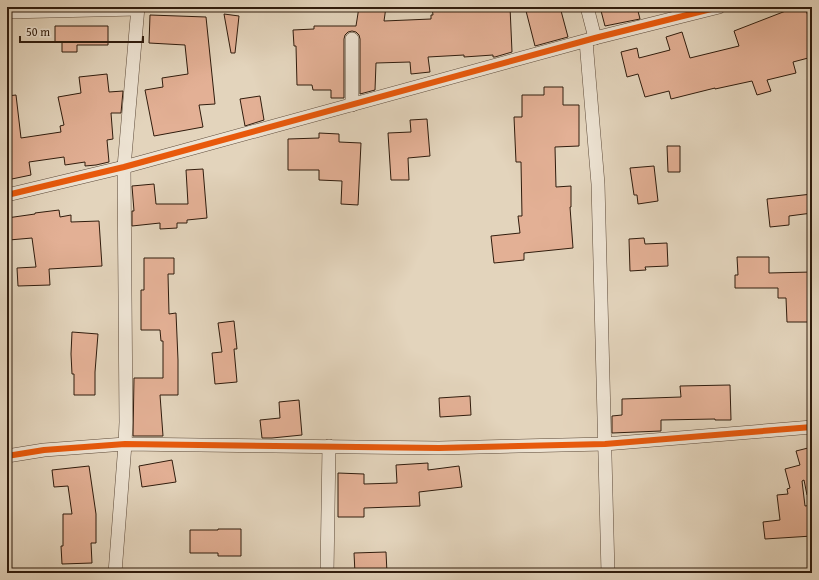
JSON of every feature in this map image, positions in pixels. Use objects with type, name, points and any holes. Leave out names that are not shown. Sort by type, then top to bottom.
[{"type":"street","points":[[587,7],[598,184],[608,573]]},
{"type":"street","points":[[7,196],[124,167],[590,40],[719,7]]},
{"type":"street","points":[[7,12],[138,8],[124,167],[126,414],[115,573]]},
{"type":"street","points":[[352,39],[352,105]]},
{"type":"street","points":[[7,456],[44,450],[125,444],[439,448],[605,444],[812,427]]},
{"type":"street","points":[[328,573],[329,446]]},
{"type":"building","points":[[359,7],[386,7],[384,21],[431,19],[431,15],[433,15],[432,7],[510,7],[512,52],[495,57],[493,57],[493,55],[464,57],[464,55],[428,57],[430,72],[411,74],[410,62],[376,63],[375,90],[360,94],[360,39],[356,32],[352,31],[345,35],[344,39],[344,98],[331,98],[331,90],[313,90],[312,85],[297,85],[296,46],[294,46],[293,30],[314,29],[314,26],[356,26]]},
{"type":"building","points":[[525,7],[560,7],[568,37],[535,46]]},
{"type":"building","points":[[600,7],[637,7],[640,19],[605,26]]},
{"type":"building","points":[[796,7],[805,7],[812,28],[812,57],[793,62],[796,73],[767,80],[771,91],[757,95],[752,81],[671,99],[669,91],[645,97],[638,74],[627,77],[621,52],[637,48],[639,58],[670,50],[666,37],[682,32],[690,58],[739,46],[734,31]]},
{"type":"building","points":[[224,14],[239,16],[235,53],[231,53]]},
{"type":"building","points":[[150,15],[206,17],[215,104],[199,105],[203,127],[154,136],[145,90],[163,87],[162,78],[188,74],[185,45],[149,43]]},
{"type":"building","points":[[55,26],[108,26],[108,45],[77,45],[77,52],[62,52],[62,42],[55,42]]},
{"type":"building","points":[[107,74],[109,92],[123,91],[121,113],[111,113],[113,139],[107,140],[109,162],[85,166],[85,162],[65,165],[64,157],[29,162],[31,175],[7,180],[7,96],[16,95],[21,138],[61,132],[60,126],[64,125],[58,97],[81,93],[79,77]]},
{"type":"building","points":[[544,87],[563,87],[563,105],[579,105],[579,146],[555,147],[556,187],[571,186],[570,207],[573,248],[524,253],[524,260],[494,263],[491,236],[520,233],[518,216],[522,216],[521,162],[516,162],[514,117],[522,117],[522,95],[544,95]]},
{"type":"building","points":[[260,96],[264,120],[245,126],[240,99]]},
{"type":"building","points":[[427,119],[430,156],[408,158],[409,180],[391,180],[388,133],[411,132],[410,120]]},
{"type":"building","points":[[319,133],[339,134],[339,142],[361,143],[358,205],[341,204],[342,181],[319,180],[319,170],[288,170],[288,139],[319,138]]},
{"type":"building","points":[[667,146],[680,146],[680,172],[668,172]]},
{"type":"building","points":[[654,166],[658,201],[638,204],[637,195],[634,195],[630,168]]},
{"type":"building","points":[[203,169],[207,218],[187,220],[187,223],[177,223],[177,228],[160,229],[160,223],[132,226],[132,211],[134,211],[132,186],[154,184],[156,204],[188,204],[186,170]]},
{"type":"building","points":[[812,194],[812,213],[789,216],[789,225],[770,227],[767,199]]},
{"type":"building","points":[[59,210],[60,217],[71,215],[71,222],[99,221],[102,266],[49,269],[50,285],[18,286],[17,268],[36,267],[32,238],[9,240],[7,218]]},
{"type":"building","points":[[644,238],[645,244],[667,243],[668,266],[645,267],[646,270],[630,271],[629,239]]},
{"type":"building","points":[[737,257],[769,257],[769,273],[812,272],[812,322],[787,322],[786,298],[778,298],[778,288],[735,288],[735,275],[738,275]]},
{"type":"building","points":[[144,258],[174,258],[174,274],[168,274],[169,314],[176,313],[178,395],[160,395],[163,436],[133,436],[134,378],[163,378],[163,341],[161,341],[160,330],[141,330],[141,290],[144,290]]},
{"type":"building","points":[[234,321],[237,349],[234,349],[237,382],[215,384],[212,353],[222,352],[218,323]]},
{"type":"building","points":[[72,332],[98,334],[95,395],[74,395],[74,374],[72,374],[71,354]]},
{"type":"building","points":[[730,385],[731,420],[661,420],[661,431],[612,433],[612,416],[622,415],[622,399],[681,397],[680,386]]},
{"type":"building","points":[[470,396],[471,415],[440,417],[439,398]]},
{"type":"building","points":[[299,400],[302,435],[262,438],[260,420],[280,418],[279,402]]},
{"type":"building","points":[[812,447],[812,494],[807,495],[804,480],[802,481],[805,506],[812,505],[812,536],[765,539],[763,522],[780,520],[777,495],[788,494],[787,489],[790,488],[785,469],[800,465],[796,451]]},
{"type":"building","points":[[172,460],[176,482],[142,487],[139,466]]},
{"type":"building","points":[[428,463],[428,470],[459,466],[462,487],[419,492],[420,506],[364,508],[364,517],[338,517],[338,473],[364,474],[364,484],[397,483],[396,465]]},
{"type":"building","points":[[89,466],[96,514],[96,543],[91,543],[92,563],[62,564],[61,546],[63,546],[63,514],[72,514],[68,486],[54,487],[52,470]]},
{"type":"building","points":[[241,529],[241,556],[218,556],[218,553],[190,553],[190,530]]},
{"type":"building","points":[[386,552],[387,573],[355,573],[354,553]]},
{"type":"cycle path","points":[[7,195],[124,167],[595,38],[719,7]]},
{"type":"cycle path","points":[[7,456],[44,450],[125,444],[439,448],[605,444],[812,427]]}]
